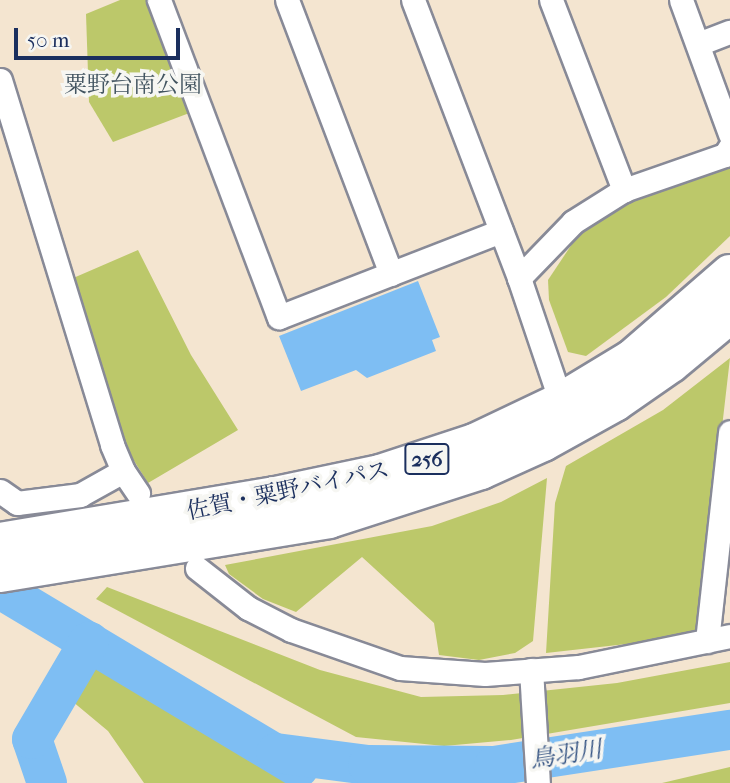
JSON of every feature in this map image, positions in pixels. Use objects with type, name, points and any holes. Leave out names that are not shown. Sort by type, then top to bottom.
[{"type":"highway","name":"佐賀・粟野バイパス","points":[[0,542],[189,512],[380,474],[475,443],[561,402],[632,359],[730,274]]},
{"type":"highway","name":"佐賀・粟野バイパス","points":[[0,573],[329,519],[481,470],[543,442],[615,402],[671,363],[730,314]]},
{"type":"street","points":[[159,0],[279,317],[501,231]]},
{"type":"street","points":[[287,0],[391,274]]},
{"type":"street","points":[[413,0],[520,278],[561,402]]},
{"type":"street","points":[[551,0],[624,190]]},
{"type":"street","points":[[681,0],[730,134]]},
{"type":"street","points":[[698,44],[730,32]]},
{"type":"street","points":[[0,80],[112,445],[123,471],[138,493]]},
{"type":"street","points":[[520,278],[573,222],[624,190],[725,155],[730,147]]},
{"type":"street","points":[[707,641],[730,432]]},
{"type":"street","points":[[0,491],[17,503],[80,495],[123,471]]},
{"type":"street","points":[[197,568],[247,608],[269,619],[400,668],[533,679],[730,636]]},
{"type":"street","points":[[533,679],[538,783]]},
{"type":"green space","name":"粟野台南公園","points":[[120,0],[146,0],[192,112],[113,142],[89,102],[86,14]]},
{"type":"green space","points":[[730,165],[730,236],[666,297],[586,356],[568,352],[549,300],[548,280],[580,232],[642,194]]},
{"type":"green space","points":[[138,250],[191,355],[238,430],[148,483],[119,437],[71,279]]},
{"type":"green space","points":[[730,358],[698,636],[546,653],[555,503],[566,466],[663,410]]},
{"type":"green space","points":[[547,478],[533,641],[515,653],[479,660],[439,655],[434,623],[362,557],[296,612],[263,599],[229,574],[225,565],[432,526],[501,502]]},
{"type":"green space","points":[[107,587],[320,670],[421,697],[503,695],[617,683],[730,662],[730,703],[511,740],[444,746],[356,737],[96,599]]},
{"type":"green space","points":[[93,666],[219,726],[311,783],[144,783],[108,731],[72,701]]},
{"type":"green space","points":[[730,767],[730,783],[662,783]]},
{"type":"water","points":[[418,281],[440,337],[432,340],[436,351],[367,378],[356,370],[301,391],[279,336]]},
{"type":"waterway","name":"鳥羽川","points":[[0,589],[299,768]]},
{"type":"waterway","points":[[47,783],[32,739],[89,642]]},
{"type":"waterway","name":"鳥羽川","points":[[276,753],[368,765],[494,766],[730,730]]}]
